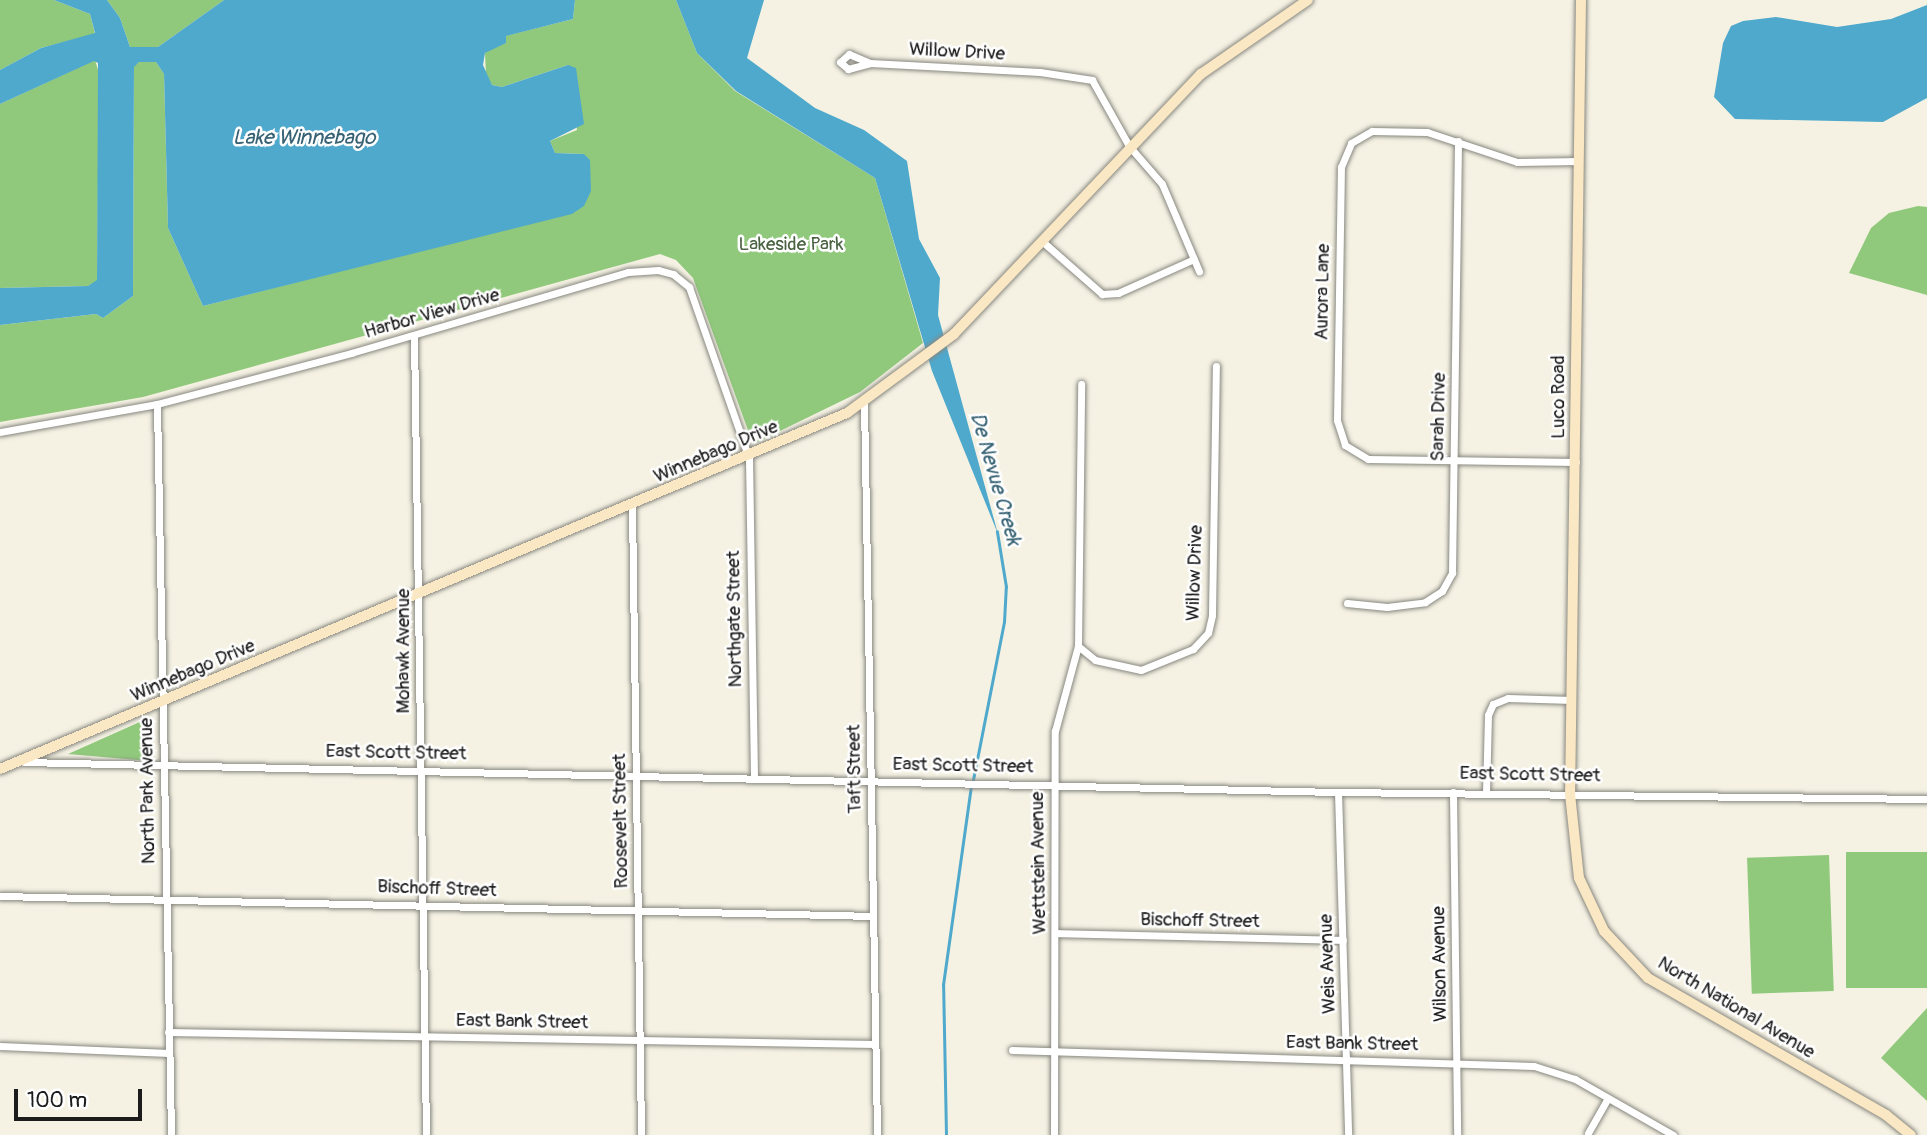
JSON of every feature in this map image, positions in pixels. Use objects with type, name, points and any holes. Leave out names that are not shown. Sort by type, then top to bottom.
[{"type":"main road","name":"Winnebago Drive","points":[[24,762],[749,458],[864,402],[922,361],[954,334],[1043,242],[1129,146],[1201,74],[1308,0]]},
{"type":"main road","name":"Luco Road","points":[[1570,793],[1581,0]]},
{"type":"main road","name":"East Scott Street","points":[[0,769],[24,762]]},
{"type":"main road","name":"North National Avenue","points":[[1570,793],[1572,841],[1581,885],[1598,922],[1628,960],[1666,989],[1886,1115],[1910,1135]]},
{"type":"street","name":"Willow Drive","points":[[870,63],[1083,76],[1102,91],[1129,146],[1162,184],[1199,271]]},
{"type":"street","name":"Aurora Lane","points":[[1576,462],[1368,458],[1342,439],[1337,420],[1341,165],[1351,143],[1378,131],[1427,132],[1517,162],[1579,161]]},
{"type":"street","name":"Sarah Drive","points":[[1347,603],[1405,605],[1429,600],[1445,588],[1453,565],[1458,141]]},
{"type":"street","points":[[1043,242],[1102,294],[1118,293],[1194,259]]},
{"type":"street","name":"Harbor View Drive","points":[[0,432],[157,404],[414,335],[628,272],[668,272],[689,287],[749,458]]},
{"type":"street","name":"Mohawk Avenue","points":[[414,335],[420,594],[426,1135]]},
{"type":"street","name":"Willow Drive","points":[[1078,646],[1095,660],[1141,670],[1193,649],[1208,633],[1212,615],[1216,366]]},
{"type":"street","name":"Wettstein Avenue","points":[[1054,1135],[1056,718],[1078,646],[1081,384]]},
{"type":"street","name":"Taft Street","points":[[864,402],[877,1135]]},
{"type":"street","name":"North Park Avenue","points":[[157,404],[171,1135]]},
{"type":"street","name":"Northgate Street","points":[[749,458],[754,779]]},
{"type":"street","name":"Roosevelt Street","points":[[632,506],[641,1135]]},
{"type":"street","points":[[1486,792],[1488,715],[1493,704],[1508,698],[1572,700]]},
{"type":"street","name":"East Scott Street","points":[[24,762],[1338,792],[1927,799]]},
{"type":"street","name":"Weis Avenue","points":[[1338,792],[1348,1135]]},
{"type":"street","name":"Wilson Avenue","points":[[1453,792],[1457,1135]]},
{"type":"street","name":"Bischoff Street","points":[[0,896],[873,916]]},
{"type":"street","name":"Bischoff Street","points":[[1055,933],[1343,940]]},
{"type":"street","name":"East Bank Street","points":[[168,1032],[875,1044]]},
{"type":"street","points":[[0,1046],[169,1053]]},
{"type":"street","name":"East Bank Street","points":[[1012,1049],[1054,1053],[1543,1067],[1608,1098],[1673,1135]]},
{"type":"street","points":[[1588,1133],[1608,1098]]},
{"type":"green space","points":[[0,0],[54,0],[90,14],[95,34],[41,48],[0,70]]},
{"type":"green space","points":[[107,0],[224,0],[158,47],[130,47],[120,18]]},
{"type":"green space","name":"Lakeside Park","points":[[575,0],[676,0],[697,53],[735,91],[875,178],[923,343],[860,392],[753,444],[693,278],[676,260],[660,254],[143,397],[0,422],[0,325],[96,314],[103,318],[133,296],[134,66],[139,62],[156,62],[164,74],[168,228],[203,306],[511,227],[584,154],[555,153],[550,141],[577,130],[568,65],[502,87],[492,85],[486,75],[485,53],[505,36],[573,19]]},
{"type":"green space","points":[[95,60],[99,73],[97,281],[88,286],[0,288],[0,104]]},
{"type":"green space","points":[[1918,206],[1927,207],[1927,295],[1849,273],[1871,228],[1889,213]]},
{"type":"green space","points":[[142,721],[148,721],[149,761],[68,754]]},
{"type":"green space","points":[[1846,852],[1927,852],[1927,988],[1846,988]]},
{"type":"green space","points":[[1829,855],[1834,991],[1752,994],[1747,858]]},
{"type":"green space","points":[[1927,1008],[1927,1101],[1881,1058]]},
{"type":"water","name":"Lake Winnebago","points":[[54,0],[107,0],[120,18],[130,47],[158,47],[224,0],[575,0],[573,19],[506,36],[506,43],[485,53],[483,65],[492,85],[502,87],[568,65],[576,68],[584,124],[550,141],[555,153],[584,154],[590,160],[591,191],[584,206],[572,214],[203,306],[168,228],[164,74],[156,62],[139,62],[134,67],[133,296],[103,318],[96,314],[0,325],[0,288],[88,286],[97,280],[98,63],[94,61],[0,104],[0,70],[41,48],[95,33],[90,14]]},
{"type":"water","points":[[676,0],[764,0],[747,58],[815,108],[864,130],[907,161],[919,239],[940,278],[938,315],[998,534],[932,371],[875,178],[736,91],[697,53]]},
{"type":"water","points":[[1927,5],[1927,98],[1883,122],[1735,119],[1714,97],[1723,43],[1731,26],[1743,21],[1776,17],[1837,27],[1891,19]]},
{"type":"waterway","name":"De Nevue Creek","points":[[973,780],[1004,622],[1006,587],[997,532]]},
{"type":"waterway","name":"De Nevue Creek","points":[[946,1135],[943,985],[971,787]]}]
